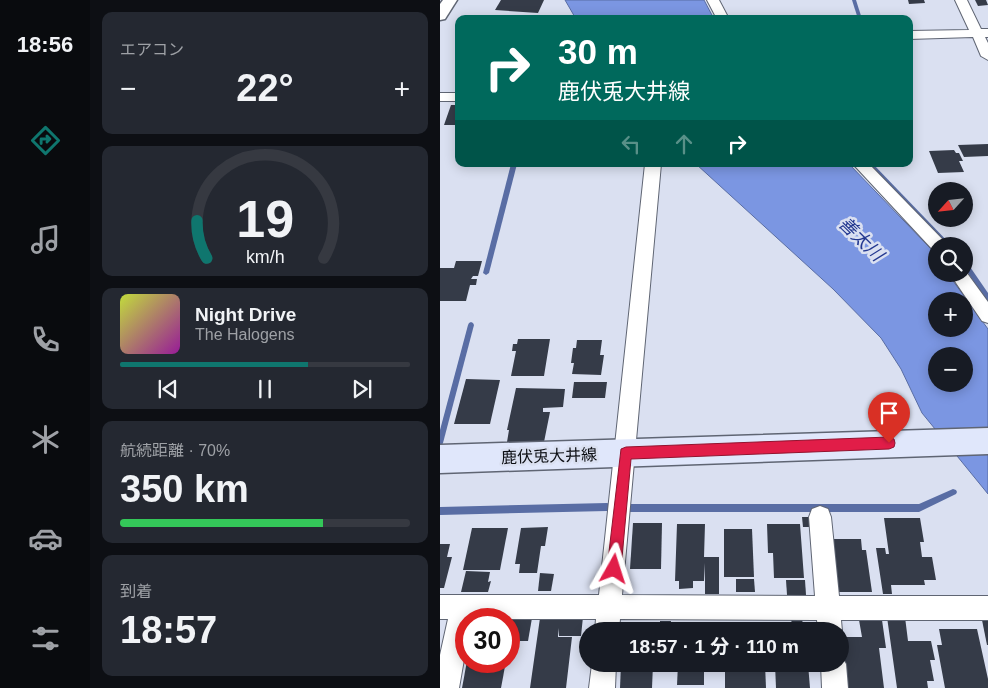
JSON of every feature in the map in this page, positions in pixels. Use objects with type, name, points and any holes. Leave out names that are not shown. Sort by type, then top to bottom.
[{"type":"main road","name":"鹿伏兎大井線","points":[[440,459],[988,441]]},
{"type":"street","points":[[440,16],[450,0]]},
{"type":"street","points":[[713,0],[721,15]]},
{"type":"street","points":[[961,0],[983,33],[988,56]]},
{"type":"street","points":[[913,35],[983,33]]},
{"type":"street","points":[[440,97],[455,97]]},
{"type":"street","points":[[609,622],[653,167]]},
{"type":"street","points":[[863,167],[929,237]]},
{"type":"street","points":[[965,282],[988,316]]},
{"type":"street","points":[[820,517],[829,622]]},
{"type":"street","points":[[446,688],[451,607],[988,608]]},
{"type":"street","points":[[602,688],[603,672]]},
{"type":"street","points":[[834,672],[835,688]]},
{"type":"water","points":[[565,0],[704,0],[712,15],[574,15]]},
{"type":"water","name":"善太川","points":[[699,167],[852,167],[928,246],[928,282],[954,282],[961,292],[928,292],[928,337],[973,337],[973,308],[988,329],[988,494],[922,413],[901,369],[881,338],[833,289]]},
{"type":"building","points":[[501,0],[544,0],[538,13],[495,10]]},
{"type":"building","points":[[908,0],[924,0],[925,3],[909,4]]},
{"type":"building","points":[[975,0],[986,0],[988,5],[978,6]]},
{"type":"building","points":[[451,105],[455,105],[455,125],[444,125]]},
{"type":"building","points":[[988,144],[988,156],[964,157],[958,145]]},
{"type":"building","points":[[954,150],[956,153],[959,153],[963,161],[959,161],[964,172],[938,173],[929,151]]},
{"type":"building","points":[[456,261],[482,261],[478,276],[473,276],[471,279],[477,279],[476,285],[470,285],[466,301],[440,301],[440,268],[454,268]]},
{"type":"building","points":[[518,339],[550,339],[544,376],[511,376],[516,351],[512,351],[513,344],[517,344]]},
{"type":"building","points":[[577,340],[602,340],[600,355],[604,355],[601,375],[572,374],[574,363],[571,363],[573,348],[576,348]]},
{"type":"building","points":[[466,379],[500,380],[490,424],[454,424]]},
{"type":"building","points":[[574,382],[607,382],[605,398],[572,398]]},
{"type":"building","points":[[516,388],[565,389],[563,407],[543,408],[543,412],[550,412],[544,442],[507,442],[509,430],[507,430]]},
{"type":"building","points":[[802,517],[812,517],[813,527],[803,527]]},
{"type":"building","points":[[884,518],[920,518],[924,542],[920,542],[922,557],[932,557],[936,580],[924,580],[925,585],[891,585],[892,594],[883,594],[876,548],[885,548],[886,554],[889,554]]},
{"type":"building","points":[[633,523],[662,523],[661,569],[630,569]]},
{"type":"building","points":[[677,524],[705,524],[704,557],[719,557],[719,594],[705,594],[705,563],[704,581],[693,581],[693,588],[679,589],[679,581],[675,581]]},
{"type":"building","points":[[767,524],[800,524],[804,578],[774,578],[773,553],[768,553]]},
{"type":"building","points":[[548,527],[545,546],[541,546],[537,573],[519,573],[520,564],[515,564],[521,528]]},
{"type":"building","points":[[472,528],[508,528],[500,570],[463,570]]},
{"type":"building","points":[[724,529],[752,529],[754,577],[724,577]]},
{"type":"building","points":[[832,539],[861,539],[862,550],[866,550],[872,592],[838,592]]},
{"type":"building","points":[[440,544],[450,544],[447,557],[452,557],[444,588],[440,588]]},
{"type":"building","points":[[466,571],[490,572],[488,582],[491,581],[488,592],[461,592]]},
{"type":"building","points":[[540,573],[554,574],[551,591],[538,591]]},
{"type":"building","points":[[736,579],[754,579],[755,592],[736,592]]},
{"type":"building","points":[[786,580],[805,580],[806,595],[787,595]]},
{"type":"building","points":[[583,617],[582,622],[579,622],[579,636],[559,636],[558,628],[558,637],[572,637],[566,688],[530,688],[540,618]]},
{"type":"building","points":[[791,617],[802,617],[802,622],[792,622]]},
{"type":"building","points":[[887,617],[905,617],[908,641],[931,641],[935,660],[930,660],[934,681],[927,681],[928,688],[897,688]]},
{"type":"building","points":[[520,618],[532,618],[528,641],[520,641]]},
{"type":"building","points":[[859,620],[882,620],[886,648],[879,648],[884,688],[846,688],[844,672],[849,672],[849,637],[862,637]]},
{"type":"building","points":[[982,620],[988,620],[988,645],[987,645]]},
{"type":"building","points":[[939,629],[977,629],[988,679],[988,688],[945,688],[937,645],[942,645]]},
{"type":"building","points":[[621,672],[653,672],[652,688],[620,688]]},
{"type":"building","points":[[678,672],[704,672],[704,685],[677,685]]},
{"type":"building","points":[[725,672],[765,672],[766,688],[725,688]]},
{"type":"building","points":[[775,672],[809,672],[810,688],[776,688]]},
{"type":"building","points":[[465,673],[504,673],[501,688],[462,688]]},
{"type":"waterway","points":[[854,0],[859,15]]},
{"type":"waterway","points":[[486,273],[513,167]]},
{"type":"waterway","points":[[873,167],[940,237]]},
{"type":"waterway","points":[[973,276],[988,298]]},
{"type":"waterway","points":[[440,443],[471,325]]},
{"type":"waterway","points":[[629,508],[919,508],[953,492]]},
{"type":"waterway","points":[[440,511],[607,507]]},
{"type":"route","points":[[614,569],[626,453],[889,443]]}]
